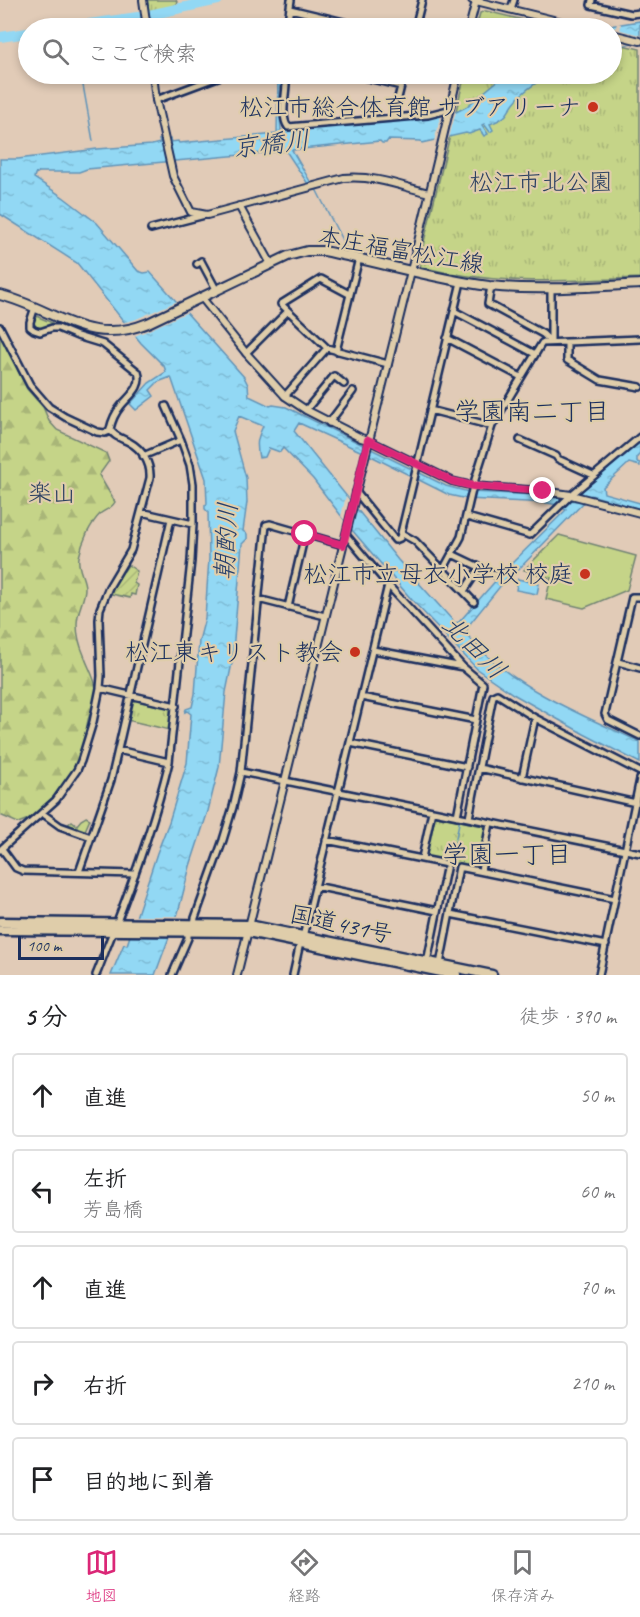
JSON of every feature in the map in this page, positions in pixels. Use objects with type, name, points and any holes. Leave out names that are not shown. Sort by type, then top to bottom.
[{"type":"highway","points":[[0,922],[115,928]]},
{"type":"highway","name":"国道431号","points":[[183,930],[194,925],[248,929],[426,969],[492,975]]},
{"type":"highway","points":[[0,930],[126,928],[183,930]]},
{"type":"highway","name":"国道431号","points":[[183,930],[248,929]]},
{"type":"highway","name":"国道431号","points":[[438,970],[456,975]]},
{"type":"main road","name":"本庄福富松江線","points":[[0,295],[68,322],[107,332],[123,331],[148,323],[288,256],[307,251],[324,251],[461,282],[491,286],[551,288],[640,284]]},
{"type":"street","points":[[143,0],[146,18]]},
{"type":"street","points":[[289,18],[291,0]]},
{"type":"street","points":[[418,18],[422,0]]},
{"type":"street","points":[[471,18],[474,0],[544,18]]},
{"type":"street","points":[[511,9],[513,0]]},
{"type":"street","points":[[592,0],[591,5],[640,14]]},
{"type":"street","points":[[290,9],[327,18]]},
{"type":"street","points":[[622,36],[640,41]]},
{"type":"street","points":[[154,84],[164,139],[176,184],[191,212],[207,215]]},
{"type":"street","points":[[156,100],[199,84]]},
{"type":"street","points":[[285,84],[285,124],[288,127],[428,115],[448,110]]},
{"type":"street","points":[[393,84],[401,86],[393,118]]},
{"type":"street","points":[[237,975],[455,84]]},
{"type":"street","points":[[151,229],[344,178],[371,178],[429,193]]},
{"type":"street","points":[[239,206],[271,264]]},
{"type":"street","points":[[336,351],[359,258]]},
{"type":"street","points":[[197,264],[201,261],[217,291]]},
{"type":"street","points":[[350,294],[321,279],[281,304],[327,348],[388,364]]},
{"type":"street","points":[[356,494],[395,540],[400,537],[461,282]]},
{"type":"street","points":[[491,286],[488,304],[543,334],[551,342]]},
{"type":"street","points":[[551,288],[551,342]]},
{"type":"street","points":[[202,298],[246,353],[285,396],[329,423],[417,467],[473,488],[543,491],[588,499],[640,513]]},
{"type":"street","points":[[35,307],[30,322],[30,327],[34,330],[42,332],[58,328],[102,344],[138,372],[139,385],[120,406],[110,424],[110,431]]},
{"type":"street","points":[[246,353],[288,311]]},
{"type":"street","points":[[454,311],[535,354]]},
{"type":"street","points":[[0,327],[30,385],[49,406],[65,417],[97,432],[110,431],[135,446],[150,470],[150,478],[131,550],[109,587],[100,609],[100,688],[93,722],[77,770],[56,800],[1,849],[20,871],[135,874]]},
{"type":"street","points":[[447,338],[521,377]]},
{"type":"street","points":[[443,570],[461,537],[492,426],[542,343],[640,339]]},
{"type":"street","points":[[567,342],[567,360],[600,380],[640,387]]},
{"type":"street","points":[[285,396],[327,348]]},
{"type":"street","points":[[328,371],[344,384]]},
{"type":"street","points":[[306,410],[334,376]]},
{"type":"street","points":[[329,423],[353,391]]},
{"type":"street","points":[[96,975],[152,828],[170,762],[193,524],[193,484],[190,465],[166,406]]},
{"type":"street","points":[[430,410],[492,426]]},
{"type":"street","points":[[467,517],[530,535],[593,475],[640,437]]},
{"type":"street","points":[[143,456],[181,440]]},
{"type":"street","points":[[520,440],[593,475]]},
{"type":"street","points":[[141,512],[193,524]]},
{"type":"street","points":[[79,872],[109,788],[171,519]]},
{"type":"street","points":[[194,925],[233,807],[241,772],[266,525],[270,524],[343,545]]},
{"type":"street","points":[[346,533],[388,585],[463,667],[483,684],[467,767],[462,817]]},
{"type":"street","points":[[401,533],[415,541],[474,602]]},
{"type":"street","points":[[288,607],[305,534]]},
{"type":"street","points":[[452,554],[496,575]]},
{"type":"street","points":[[464,591],[480,567]]},
{"type":"street","points":[[293,975],[388,585]]},
{"type":"street","points":[[640,597],[632,597],[605,714],[608,720],[640,736]]},
{"type":"street","points":[[258,599],[325,616]]},
{"type":"street","points":[[373,650],[463,667]]},
{"type":"street","points":[[618,662],[640,668]]},
{"type":"street","points":[[100,688],[176,706]]},
{"type":"street","points":[[462,817],[479,768],[493,696],[497,694],[535,718],[640,772]]},
{"type":"street","points":[[361,696],[476,720]]},
{"type":"street","points":[[522,778],[535,718]]},
{"type":"street","points":[[350,743],[467,767]]},
{"type":"street","points":[[118,750],[170,762]]},
{"type":"street","points":[[479,768],[636,803]]},
{"type":"street","points":[[241,772],[640,853]]},
{"type":"street","points":[[599,975],[640,779]]},
{"type":"street","points":[[422,858],[432,811]]},
{"type":"street","points":[[42,813],[60,826],[91,837]]},
{"type":"street","points":[[481,871],[490,823]]},
{"type":"street","points":[[326,840],[447,864],[426,969]]},
{"type":"street","points":[[438,970],[459,867],[615,898]]},
{"type":"street","points":[[315,886],[437,911]]},
{"type":"street","points":[[450,914],[606,945]]},
{"type":"street","points":[[172,975],[188,938],[183,930]]},
{"type":"green space","points":[[147,0],[176,0],[177,2],[172,9],[149,12]]},
{"type":"green space","points":[[485,11],[514,18],[479,18],[480,13]]},
{"type":"green space","name":"松江市北公園","points":[[622,45],[640,49],[640,278],[504,280],[449,273],[421,267],[419,262],[463,84],[622,84]]},
{"type":"green space","points":[[36,316],[62,327],[37,328],[33,321]]},
{"type":"green space","name":"楽山","points":[[0,335],[11,351],[27,389],[43,407],[49,421],[57,430],[106,453],[109,461],[99,475],[115,502],[93,522],[84,539],[79,557],[85,588],[77,619],[78,632],[81,648],[96,689],[82,753],[75,770],[53,800],[34,816],[18,823],[0,815]]},
{"type":"green space","name":"松江市立母衣小学校 校庭","points":[[559,535],[636,556],[627,590],[584,608],[546,599],[551,578],[524,570]]},
{"type":"green space","points":[[128,565],[137,571],[134,583],[137,585],[135,595],[131,594],[130,598],[107,593],[120,571],[124,571]]},
{"type":"green space","points":[[132,700],[173,709],[170,730],[127,720]]},
{"type":"green space","points":[[435,815],[486,827],[477,868],[426,857]]},
{"type":"green space","points":[[86,817],[90,819],[84,833],[77,830],[77,826],[76,830],[66,826],[72,821],[77,825]]},
{"type":"water","points":[[640,21],[640,41],[622,46],[622,24]]},
{"type":"water","points":[[278,84],[280,84],[281,131],[441,116],[466,107],[494,84],[535,84],[522,94],[505,116],[490,124],[493,130],[490,132],[484,124],[482,125],[488,134],[484,136],[480,130],[422,143],[421,141],[388,140],[386,143],[380,141],[292,150],[311,183],[308,184],[286,151],[87,169],[79,172],[39,172],[34,178],[97,223],[138,271],[150,272],[244,377],[248,385],[249,396],[270,406],[286,407],[446,486],[469,492],[538,495],[576,501],[583,490],[640,442],[637,462],[640,466],[629,463],[603,487],[604,493],[640,503],[640,509],[591,495],[514,574],[506,579],[468,626],[466,633],[497,665],[535,691],[640,742],[640,763],[513,694],[478,670],[412,600],[352,530],[313,479],[283,448],[280,452],[269,448],[265,457],[259,458],[258,441],[263,426],[239,416],[233,431],[246,478],[247,502],[243,531],[247,534],[247,539],[242,544],[232,663],[226,692],[219,767],[178,913],[155,975],[111,975],[124,944],[127,945],[187,763],[191,714],[185,712],[186,709],[192,707],[195,694],[199,641],[205,618],[209,558],[208,512],[205,509],[207,504],[206,479],[171,377],[158,382],[150,390],[154,396],[136,410],[130,404],[149,383],[166,372],[164,366],[141,343],[77,263],[0,214],[0,159],[152,145],[160,143],[159,140],[170,139],[171,142],[178,141],[179,143],[277,134]],"holes":[[[299,423],[449,495],[467,499],[547,503],[558,505],[566,510],[507,568],[459,622],[455,623],[398,560],[294,431]]]},
{"type":"water","points":[[518,579],[539,584],[537,594],[516,590]]},
{"type":"pier","points":[[622,30],[640,35],[640,41],[623,45]]},
{"type":"pier","points":[[456,112],[449,138],[434,141],[441,116]]},
{"type":"pier","points":[[180,300],[190,311],[132,337],[121,323],[134,320]]},
{"type":"pier","points":[[346,496],[357,510],[352,530],[341,516]]},
{"type":"pier","points":[[133,916],[180,916],[171,937],[126,937]]},
{"type":"waterway","points":[[149,15],[218,0]]},
{"type":"waterway","points":[[131,18],[138,17]]},
{"type":"waterway","points":[[0,37],[18,34]]},
{"type":"waterway","points":[[83,84],[93,141]]},
{"type":"waterway","points":[[316,189],[346,248]]},
{"type":"waterway","name":"北田川","points":[[480,719],[486,690]]},
{"type":"waterway","points":[[473,755],[480,722]]},
{"type":"waterway","points":[[461,814],[466,789]]},
{"type":"waterway","points":[[432,956],[460,818]]},
{"type":"place","name":"松江市総合体育館 サブアリーナ","points":[[593,107]]},
{"type":"place","name":"松江市立母衣小学校 校庭","points":[[585,574]]},
{"type":"place","name":"松江東キリスト教会","points":[[355,652]]},
{"type":"district","name":"学園南二丁目","points":[[532,411]]},
{"type":"district","name":"学園一丁目","points":[[507,854]]},
{"type":"route","points":[[305,534],[343,545],[368,440],[452,481],[473,486],[543,491]]},
{"type":"water label","name":"京橋川","points":[[271,144]]},
{"type":"water label","name":"朝酌川","points":[[226,541]]}]
